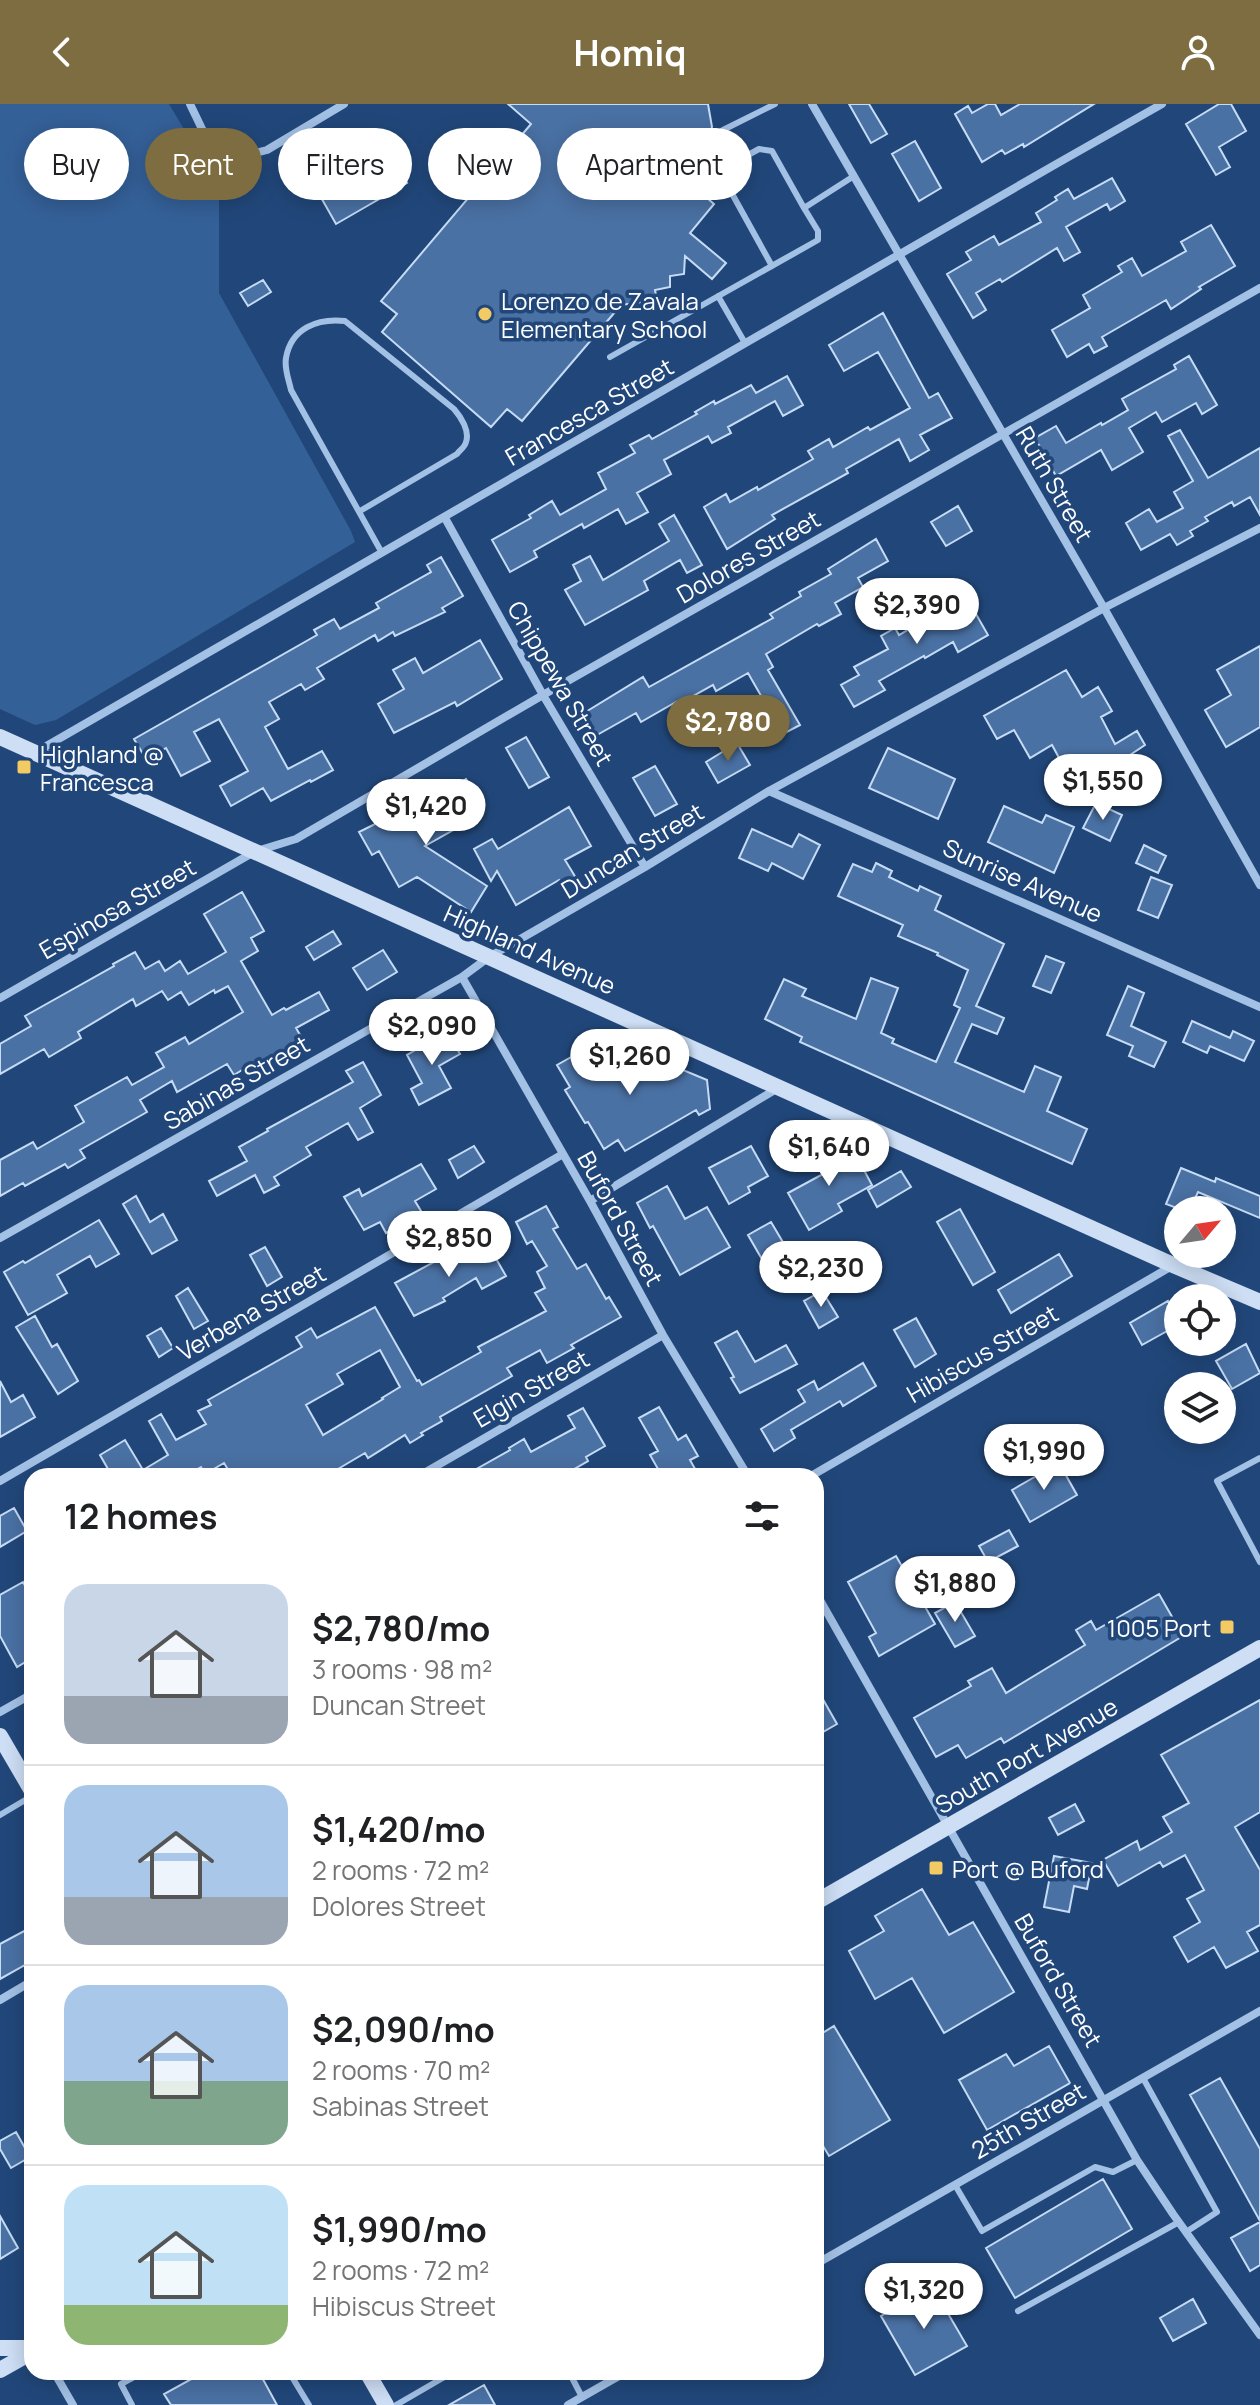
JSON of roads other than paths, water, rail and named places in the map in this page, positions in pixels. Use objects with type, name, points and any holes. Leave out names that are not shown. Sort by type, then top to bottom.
[{"type":"street","points":[[190,104],[202,129],[228,160],[267,150],[344,104]]},
{"type":"street","name":"Ruth Street","points":[[812,104],[1104,608],[1260,885]]},
{"type":"street","name":"Francesca Street","points":[[35,752],[445,518],[898,253],[1162,104]]},
{"type":"street","name":"Dolores Street","points":[[254,852],[296,839],[543,695],[1260,288]]},
{"type":"street","name":"Chippewa Street","points":[[445,518],[543,695],[645,867]]},
{"type":"street","name":"Duncan Street","points":[[489,957],[769,791],[1104,608],[1260,528]]},
{"type":"street","name":"Highland Avenue","points":[[0,737],[1164,1261]]},
{"type":"street","name":"Sunrise Avenue","points":[[769,791],[1260,1007]]},
{"type":"street","name":"Espinosa Street","points":[[0,998],[254,852]]},
{"type":"street","name":"Sabinas Street","points":[[0,1238],[462,977],[489,957]]},
{"type":"street","name":"Buford Street","points":[[462,977],[663,1335],[743,1468]]},
{"type":"street","points":[[590,1201],[778,1088]]},
{"type":"street","name":"Verbena Street","points":[[0,1481],[563,1154]]},
{"type":"street","name":"Hibiscus Street","points":[[824,1468],[1168,1268]]},
{"type":"street","name":"Highland Avenue","points":[[1180,1268],[1260,1302]]},
{"type":"street","name":"Elgin Street","points":[[433,1468],[663,1335]]},
{"type":"street","name":"Buford Street","points":[[824,1607],[1137,2160],[1260,2335]]},
{"type":"street","name":"South Port Avenue","points":[[824,1897],[1260,1648]]},
{"type":"street","points":[[0,1712],[24,1698]]},
{"type":"street","points":[[0,1736],[24,1780]]},
{"type":"street","points":[[0,2000],[24,1986]]},
{"type":"street","name":"25th Street","points":[[824,2259],[1260,2011]]},
{"type":"street","points":[[0,2348],[24,2350]]},
{"type":"street","points":[[0,2370],[24,2355]]},
{"type":"street","points":[[59,2380],[73,2405]]},
{"type":"street","points":[[372,2380],[386,2405]]},
{"type":"street","points":[[568,2405],[612,2380]]},
{"type":"lane","points":[[727,128],[775,104]]},
{"type":"lane","points":[[610,357],[718,296],[772,266],[818,240],[818,231],[772,151],[759,149],[728,166],[724,172],[725,181],[772,266]]},
{"type":"lane","points":[[804,208],[854,176]]},
{"type":"lane","points":[[718,296],[745,343]]},
{"type":"lane","points":[[360,511],[457,454],[466,442],[466,432],[461,417],[454,409],[345,321],[331,319],[302,330],[292,343],[286,358],[286,369],[291,390],[382,553]]},
{"type":"lane","points":[[1260,1458],[1217,1481],[1260,1562]]},
{"type":"lane","points":[[0,1815],[24,1799]]},
{"type":"lane","points":[[1143,2078],[1217,2212],[1186,2232]]},
{"type":"lane","points":[[955,2185],[982,2231],[1095,2167],[1113,2172],[1137,2160]]},
{"type":"lane","points":[[1018,2311],[1179,2222]]},
{"type":"lane","points":[[128,2380],[121,2384],[132,2405]]},
{"type":"lane","points":[[294,2380],[309,2405]]},
{"type":"lane","points":[[396,2405],[439,2380]]},
{"type":"lane","points":[[573,2380],[582,2397]]},
{"type":"place","name":"Lorenzo de Zavala Elementary School","points":[[485,314]]},
{"type":"place","name":"Highland @ Francesca","points":[[24,767]]},
{"type":"place","name":"1005 Port","points":[[1227,1627]]},
{"type":"place","name":"Port @ Buford","points":[[936,1868]]}]
